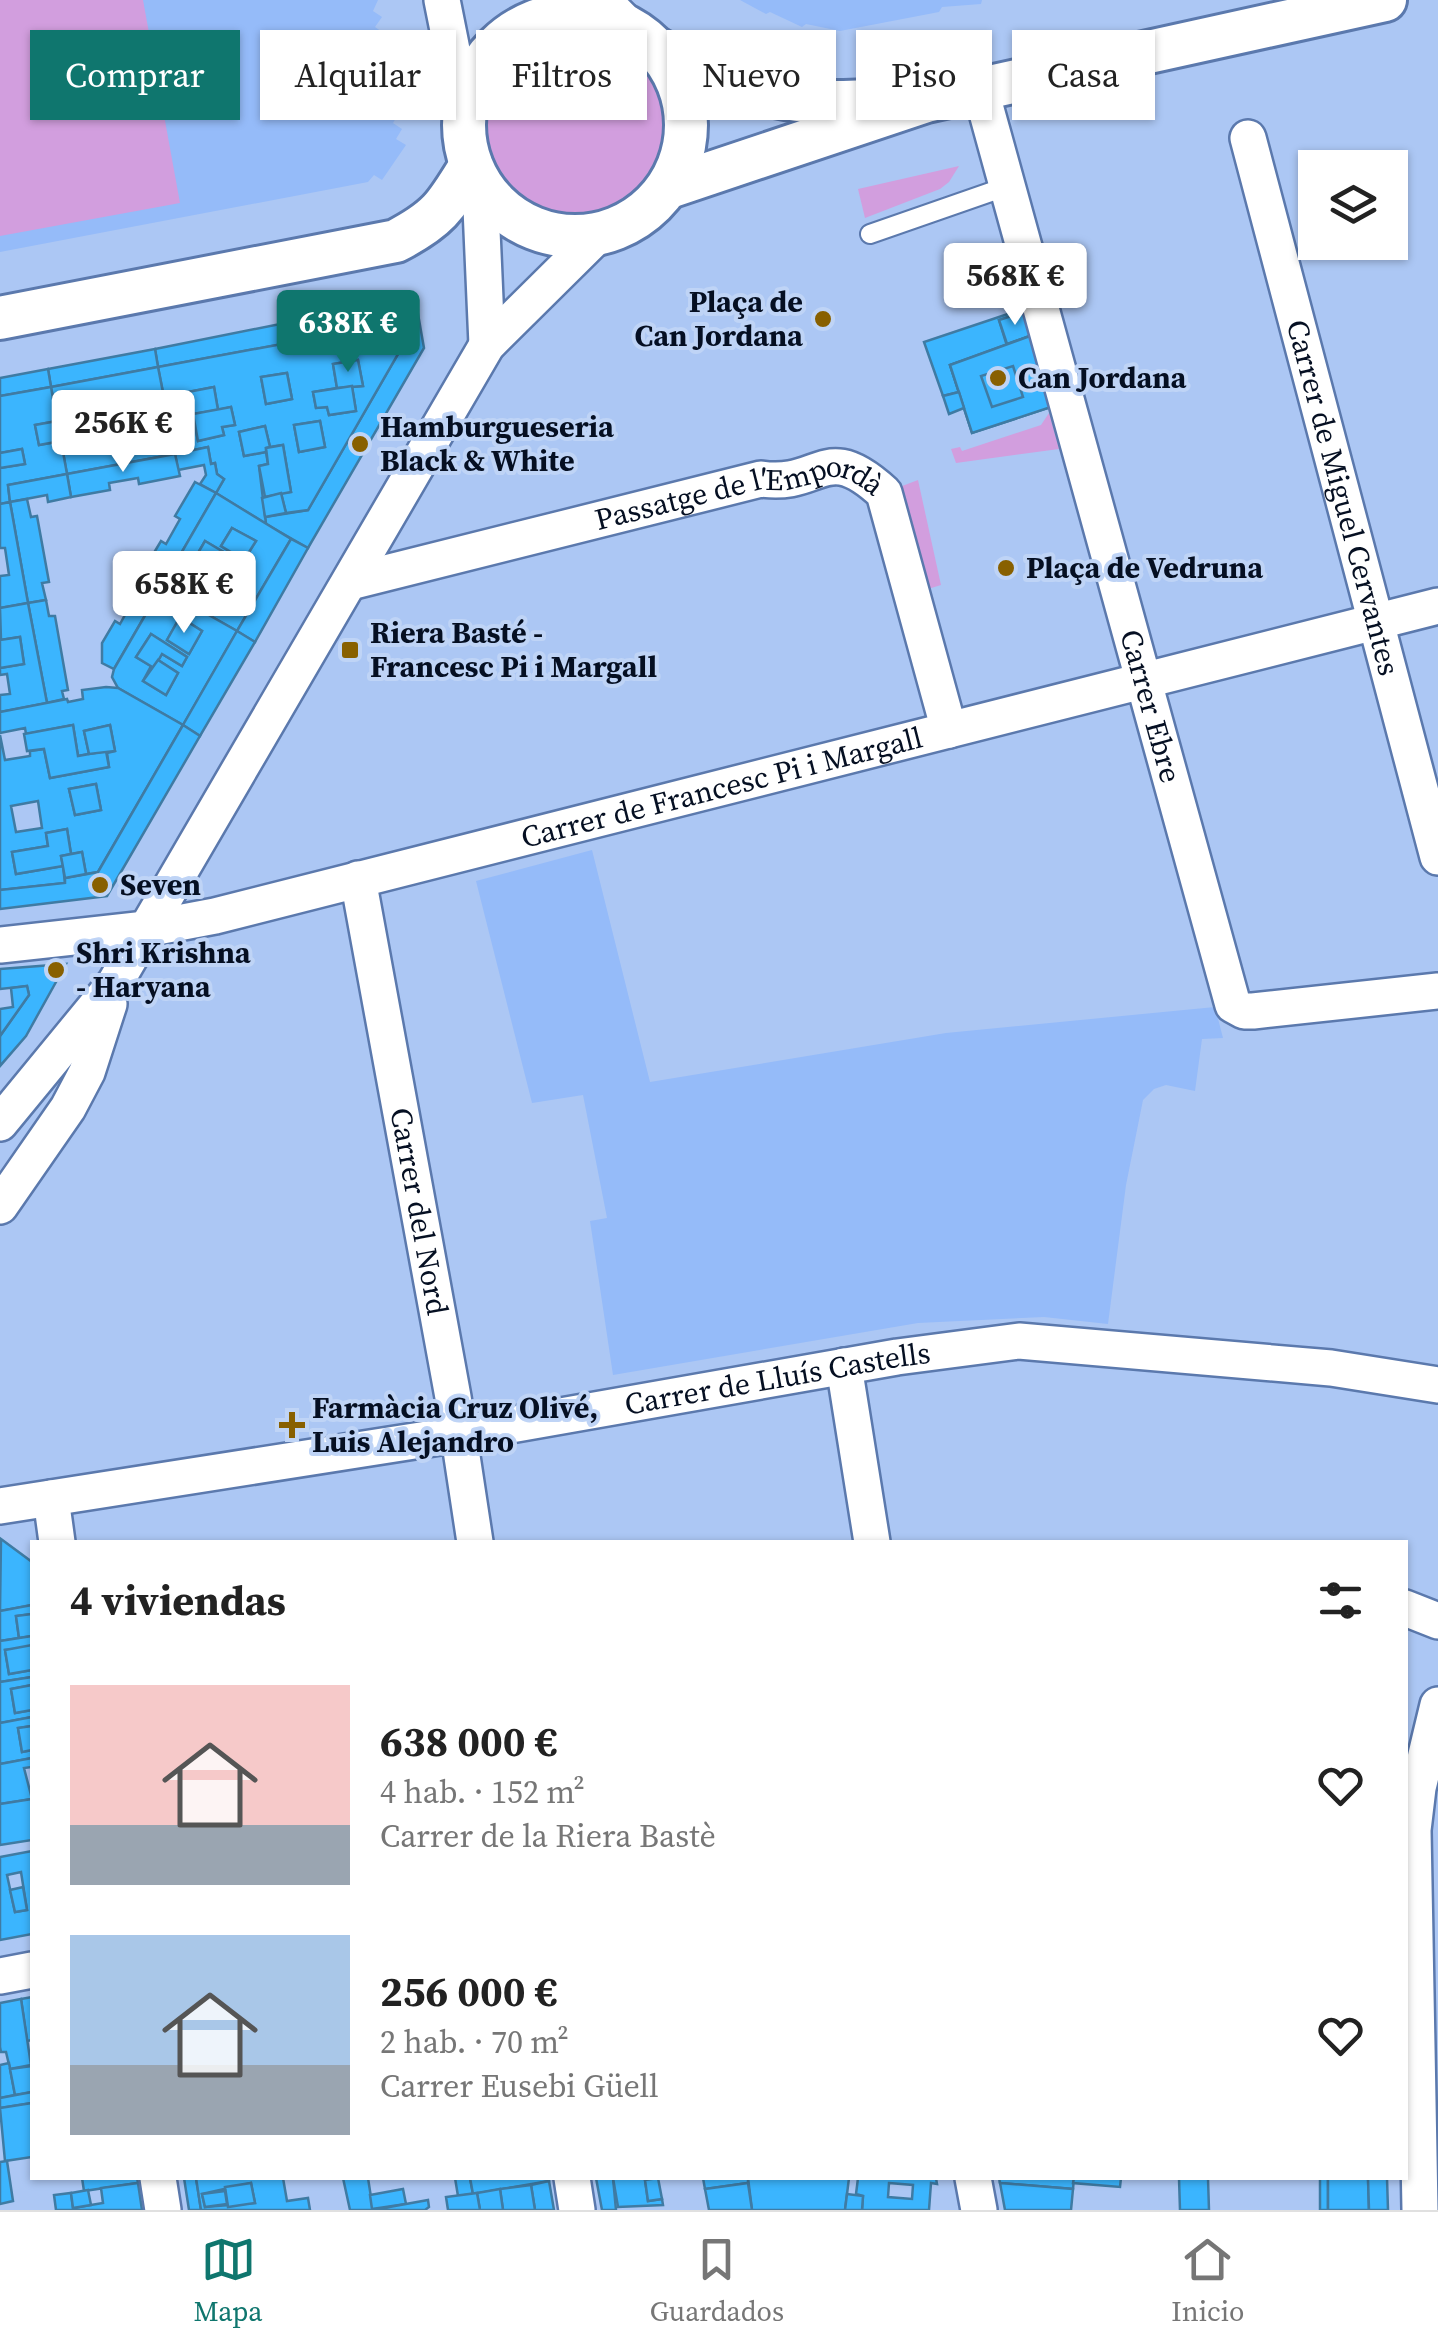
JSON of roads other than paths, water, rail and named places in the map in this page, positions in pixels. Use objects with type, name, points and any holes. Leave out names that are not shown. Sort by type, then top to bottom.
[{"type":"street","points":[[442,0],[467,100]]},
{"type":"street","points":[[992,89],[1385,0]]},
{"type":"street","points":[[631,25],[679,80],[688,116],[685,152],[669,187],[650,207],[625,224],[600,233],[574,237],[537,230],[504,211],[476,174],[466,150],[463,114],[473,78],[494,47],[523,25],[558,14],[595,14],[631,25],[708,75],[766,94],[810,102],[856,102]]},
{"type":"street","points":[[669,187],[872,120]]},
{"type":"street","name":"Carrer Ebre","points":[[989,120],[1233,1005],[1253,1011],[1438,991]]},
{"type":"street","name":"Carrer de Miguel Cervantes","points":[[1248,138],[1438,857]]},
{"type":"street","points":[[0,318],[396,242],[427,225],[476,174]]},
{"type":"street","points":[[476,174],[487,345]]},
{"type":"street","points":[[0,1206],[68,1108],[88,1072],[116,984],[146,929],[487,345],[600,233]]},
{"type":"street","name":"Passatge de l'Empordà","points":[[350,582],[762,479],[780,482],[840,464],[863,474],[884,494],[949,730]]},
{"type":"street","name":"Carrer de Francesc Pi i Margall","points":[[0,945],[146,929],[215,916],[1438,606]]},
{"type":"street","name":"Carrer del Nord","points":[[358,879],[475,1540]]},
{"type":"street","points":[[0,1124],[116,984]]},
{"type":"street","name":"Carrer de Lluís Castells","points":[[0,1506],[459,1434],[844,1366],[1018,1341],[1331,1368],[1438,1385]]},
{"type":"street","points":[[844,1366],[872,1540]]},
{"type":"street","points":[[51,1498],[57,1540]]},
{"type":"street","points":[[1408,1609],[1438,1621]]},
{"type":"street","points":[[1420,2210],[1420,2007],[1413,1830],[1418,1788],[1438,1705]]},
{"type":"street","points":[[0,1976],[30,1970]]},
{"type":"street","points":[[158,2180],[163,2210]]},
{"type":"street","points":[[572,2180],[577,2210]]},
{"type":"street","points":[[973,2180],[979,2210]]},
{"type":"lane","points":[[870,234],[1008,186]]},
{"type":"place","name":"Plaça de Can Jordana","points":[[823,319]]},
{"type":"place","name":"Can Jordana","points":[[998,378]]},
{"type":"place","name":"Hamburgueseria Black & White","points":[[360,444]]},
{"type":"place","name":"Plaça de Vedruna","points":[[1006,568]]},
{"type":"place","name":"Riera Basté - Francesc Pi i Margall","points":[[350,650]]},
{"type":"place","name":"Seven","points":[[100,885]]},
{"type":"place","name":"Shri Krishna - Haryana","points":[[56,970]]},
{"type":"place","name":"Farmàcia Cruz Olivé, Luis Alejandro","points":[[292,1425]]}]
